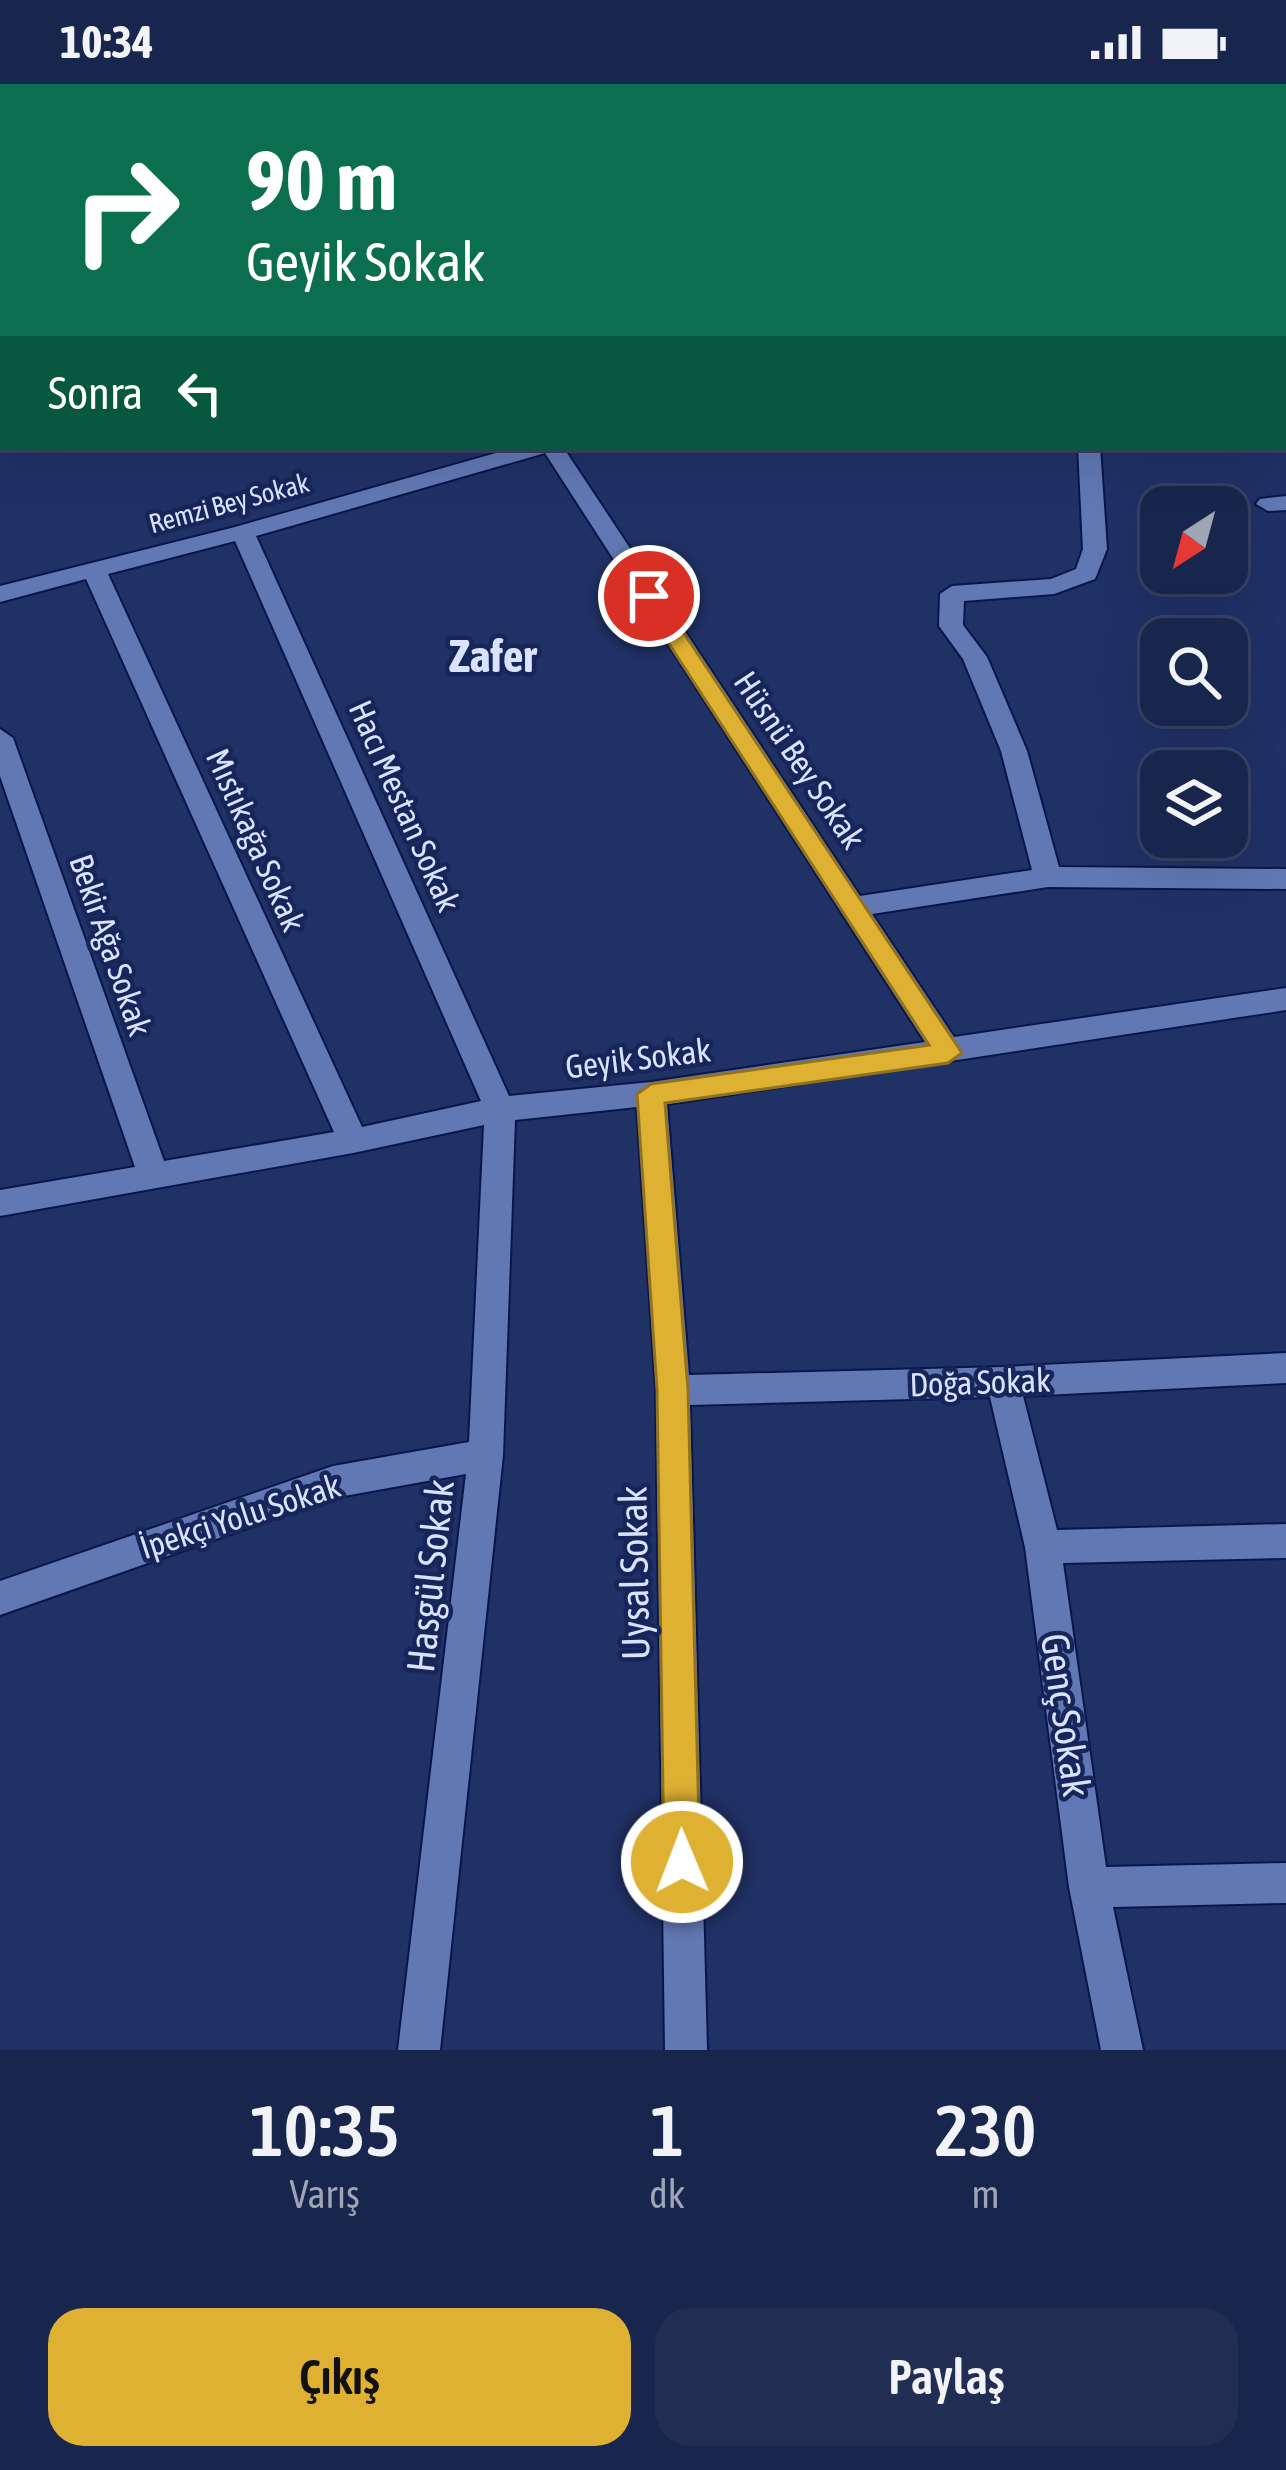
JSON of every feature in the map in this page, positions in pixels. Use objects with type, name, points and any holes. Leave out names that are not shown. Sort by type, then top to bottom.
[{"type":"street","name":"Remzi Bey Sokak","points":[[0,594],[244,532],[531,450]]},
{"type":"street","name":"Hüsnü Bey Sokak","points":[[554,450],[948,1053]]},
{"type":"street","points":[[1048,878],[1014,751],[975,657],[951,626],[952,594],[1054,586],[1088,574],[1095,549],[1089,450]]},
{"type":"street","name":"Hacı Mestan Sokak","points":[[244,532],[500,1108]]},
{"type":"street","name":"Mıstıkağa Sokak","points":[[93,568],[353,1141]]},
{"type":"street","name":"Bekir Ağa Sokak","points":[[0,738],[154,1177]]},
{"type":"street","points":[[854,908],[1048,878],[1286,879]]},
{"type":"street","name":"Geyik Sokak","points":[[0,1203],[353,1141],[500,1108],[651,1094],[948,1053],[1286,999]]},
{"type":"street","name":"Uysal Sokak","points":[[651,1094],[673,1390],[686,2050]]},
{"type":"street","name":"Hasgül Sokak","points":[[419,2050],[486,1455],[500,1108]]},
{"type":"street","name":"Doğa Sokak","points":[[673,1390],[1003,1382],[1286,1368]]},
{"type":"street","name":"Genç Sokak","points":[[1003,1382],[1043,1547],[1090,1887],[1122,2050]]},
{"type":"street","name":"İpekçi Yolu Sokak","points":[[0,1598],[333,1482],[486,1455]]},
{"type":"street","points":[[1043,1547],[1286,1541]]},
{"type":"street","points":[[1090,1887],[1286,1883]]},
{"type":"district","name":"Zafer","points":[[493,656]]},
{"type":"route","points":[[649,596],[948,1053],[651,1094],[673,1390],[682,1862]]}]
